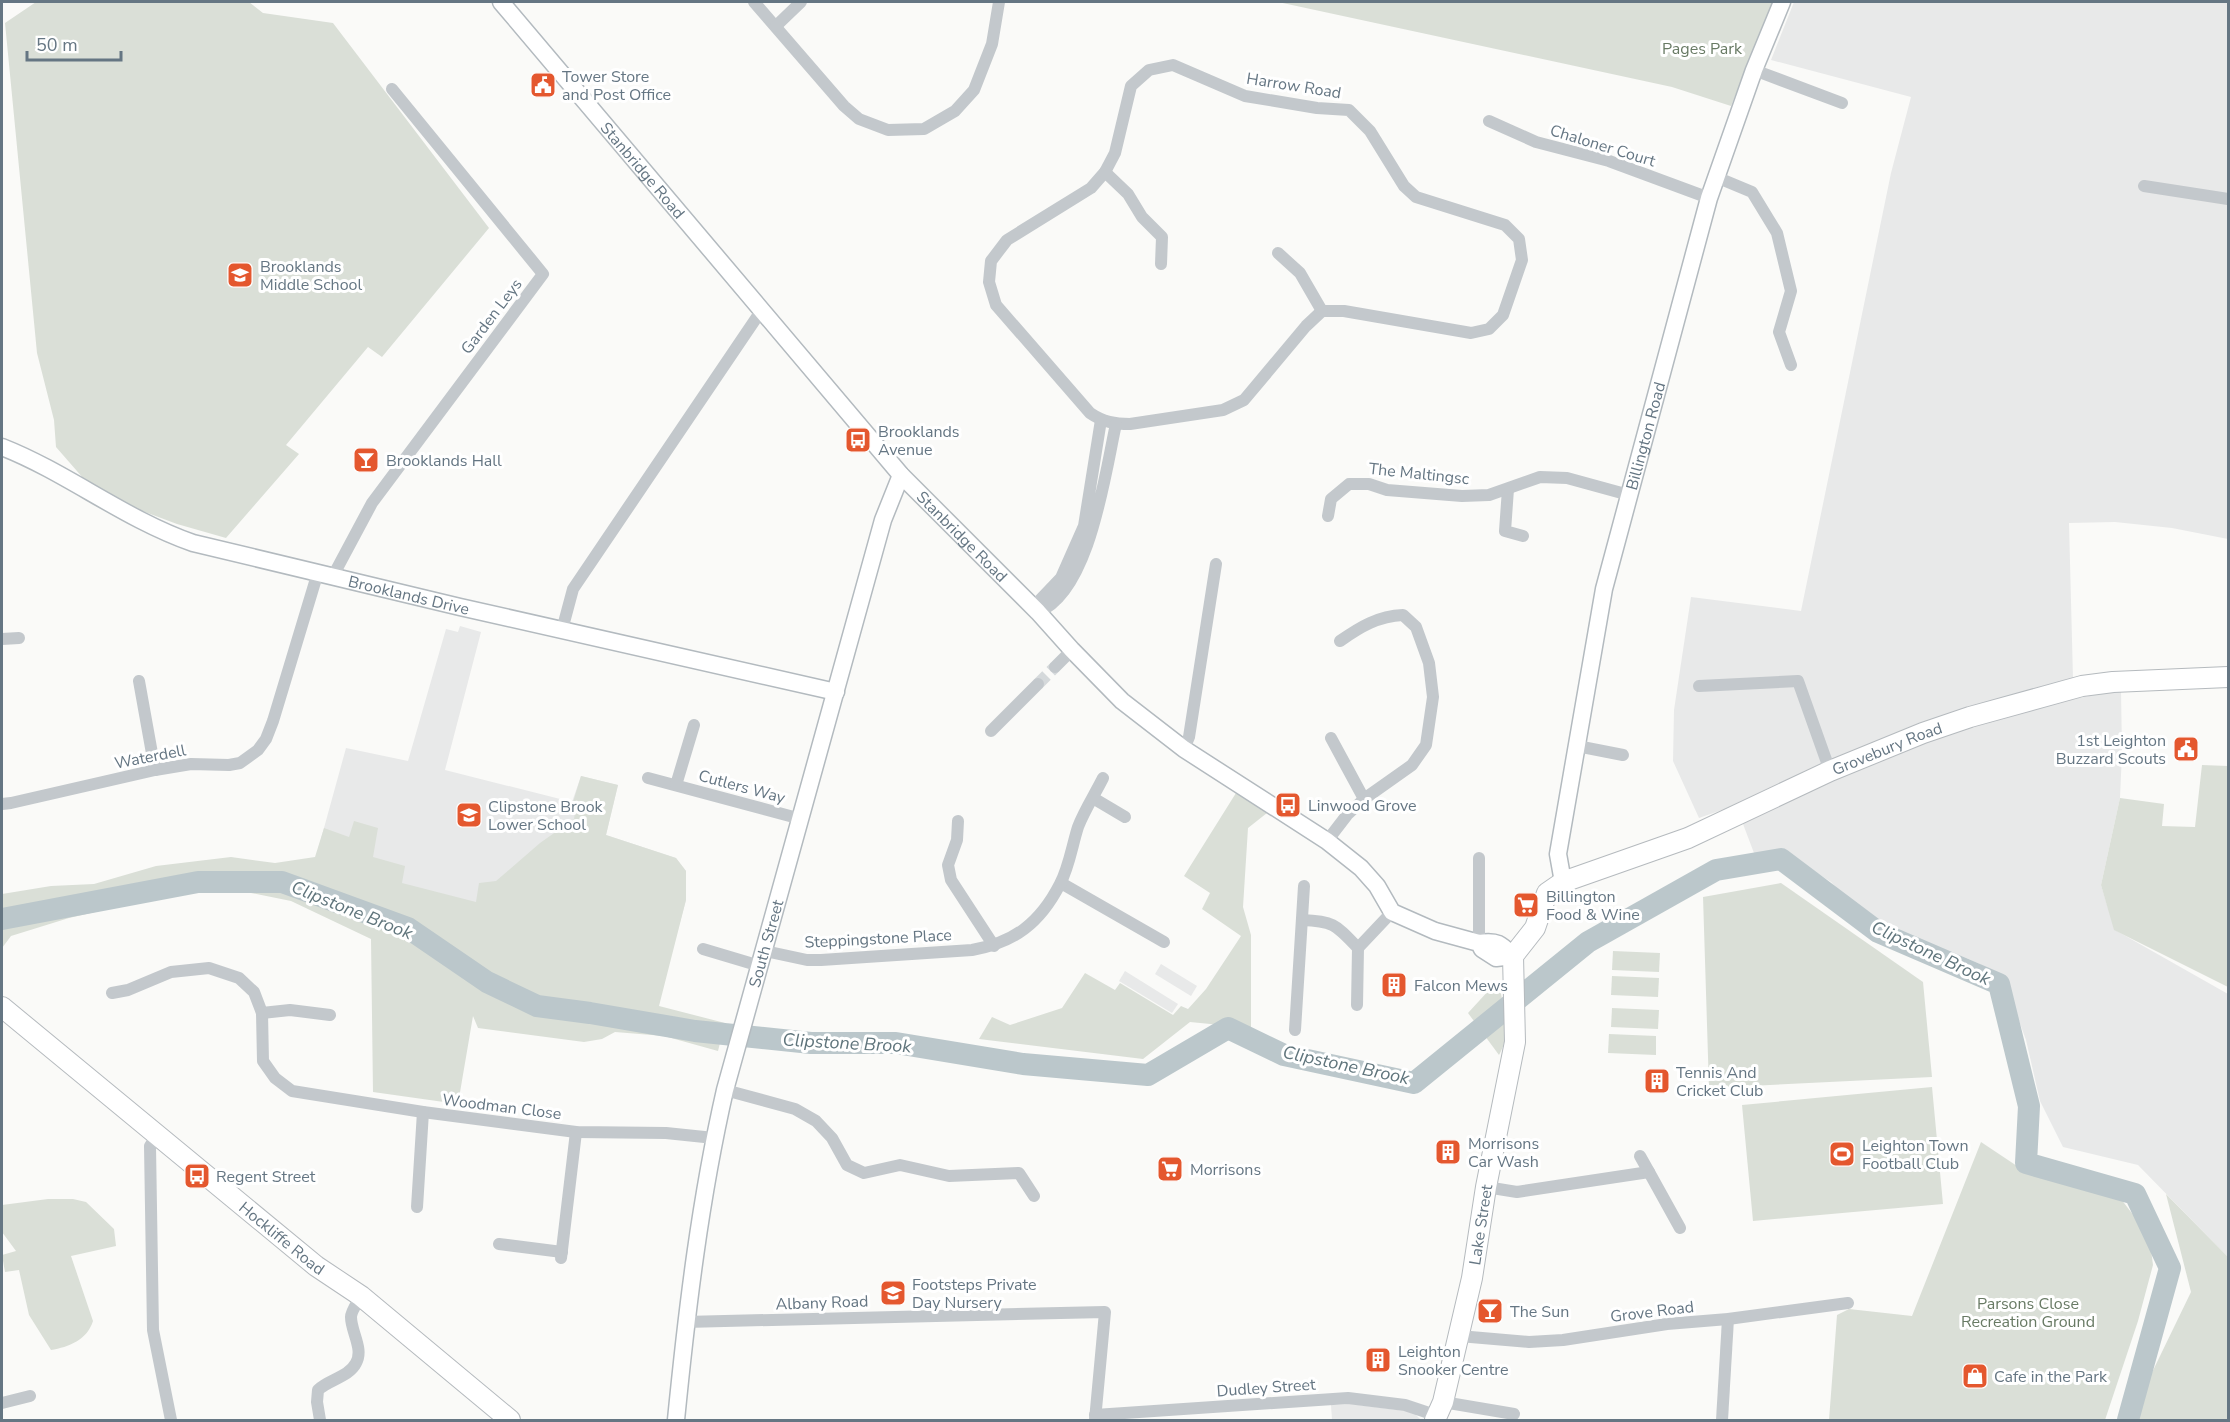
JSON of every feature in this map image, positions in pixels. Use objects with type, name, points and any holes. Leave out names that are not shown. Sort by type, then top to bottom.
[{"type":"main road","name":"Grovebury Road","points":[[1563,882],[1688,838],[1830,771],[1923,733],[1970,717],[2082,686],[2113,681],[2229,677]]},
{"type":"main road","points":[[1513,965],[1535,928],[1547,893],[1563,882]]},
{"type":"main road","name":"Lake Street","points":[[1439,1413],[1459,1336],[1475,1260],[1486,1187],[1515,1042],[1516,1011],[1513,965]]},
{"type":"main road","name":"Hockliffe Road","points":[[3,1010],[158,1134],[316,1266],[361,1296],[510,1420]]},
{"type":"street","name":"Stanbridge Road","points":[[501,2],[901,475],[1038,612],[1072,651],[1122,701],[1184,749],[1327,841],[1361,868],[1377,886],[1392,912]]},
{"type":"street","points":[[754,2],[844,106],[859,119],[888,130],[924,129],[955,111],[974,90],[992,44],[999,2]]},
{"type":"street","points":[[776,26],[801,2]]},
{"type":"street","name":"Billington Road","points":[[1563,882],[1558,854],[1604,589],[1709,198],[1754,70],[1782,2]]},
{"type":"street","name":"Harrow Road","points":[[1173,65],[1245,96],[1317,108],[1349,110],[1370,131],[1404,186],[1416,197],[1505,225],[1519,239],[1522,260],[1503,315],[1489,329],[1471,333],[1344,311],[1322,311],[1306,326],[1244,400],[1223,410],[1130,424],[1116,424],[1101,420],[1090,412],[996,304],[989,282],[991,261],[1007,240],[1091,188],[1105,172],[1115,153],[1131,86],[1149,70],[1173,65]]},
{"type":"street","points":[[1754,70],[1842,103]]},
{"type":"street","name":"Garden Leys","points":[[326,574],[372,503],[543,274],[392,89]]},
{"type":"street","name":"Chaloner Court","points":[[1490,121],[1536,142],[1609,161],[1709,198]]},
{"type":"street","points":[[1105,172],[1128,194],[1142,217],[1162,237],[1161,264]]},
{"type":"street","points":[[1716,177],[1752,192],[1777,233],[1791,291],[1779,332],[1791,365]]},
{"type":"street","points":[[2144,186],[2229,199]]},
{"type":"street","points":[[1278,253],[1300,273],[1322,311]]},
{"type":"street","points":[[562,630],[573,589],[761,311]]},
{"type":"street","points":[[1038,612],[1040,600],[1061,578],[1084,526],[1101,420]]},
{"type":"street","points":[[1038,612],[1048,608],[1073,580],[1093,529],[1116,424]]},
{"type":"street","name":"Brooklands Drive","points":[[2,447],[167,534],[193,543],[836,692]]},
{"type":"street","name":"South Street","points":[[676,1420],[692,1264],[714,1138],[725,1090],[884,520],[901,475]]},
{"type":"street","name":"The Maltingsc","points":[[1328,516],[1330,499],[1349,484],[1369,484],[1387,490],[1462,496],[1489,495],[1540,477],[1567,478],[1629,495]]},
{"type":"street","points":[[1508,489],[1505,531],[1523,536]]},
{"type":"street","points":[[1184,749],[1189,737],[1216,564]]},
{"type":"street","name":"Waterdell","points":[[2,804],[33,799],[155,770],[191,764],[240,763],[258,750],[266,739],[326,574]]},
{"type":"street","points":[[1327,841],[1347,815],[1364,799],[1412,765],[1426,745],[1433,697],[1429,663],[1416,627],[1403,615],[1387,616],[1362,626],[1340,641]]},
{"type":"street","points":[[2,639],[19,638]]},
{"type":"street","points":[[1055,667],[1072,651]]},
{"type":"street","points":[[139,681],[155,770]]},
{"type":"street","points":[[1699,686],[1798,681],[1830,771]]},
{"type":"street","points":[[991,731],[1038,684]]},
{"type":"street","name":"Cutlers Way","points":[[676,785],[694,725]]},
{"type":"street","points":[[1331,738],[1364,799]]},
{"type":"street","points":[[1577,746],[1623,755]]},
{"type":"street","name":"Cutlers Way","points":[[648,778],[801,819]]},
{"type":"street","name":"Steppingstone Place","points":[[703,949],[762,958],[807,960],[960,951],[994,946],[1012,938],[1041,914],[1060,884],[1079,825],[1104,778]]},
{"type":"street","points":[[1093,798],[1125,817]]},
{"type":"street","name":"Steppingstone Place","points":[[958,821],[957,840],[948,865],[951,880],[994,946]]},
{"type":"street","points":[[1479,858],[1479,943],[1482,949],[1513,965]]},
{"type":"street","points":[[1060,884],[1164,942]]},
{"type":"street","points":[[1295,1029],[1304,886]]},
{"type":"street","points":[[1357,1005],[1358,948],[1392,912],[1435,931],[1479,943]]},
{"type":"street","points":[[1302,920],[1326,921],[1340,929],[1358,948]]},
{"type":"street","name":"Woodman Close","points":[[112,993],[128,990],[171,972],[209,968],[239,978],[254,992],[262,1013],[263,1061],[274,1078],[292,1091],[423,1112],[576,1132],[666,1133],[714,1138]]},
{"type":"street","points":[[262,1013],[290,1010],[330,1015]]},
{"type":"street","points":[[725,1090],[795,1109],[816,1120],[832,1138],[847,1165],[864,1173],[900,1165],[949,1176],[1019,1173],[1034,1196]]},
{"type":"street","name":"Woodman Close","points":[[417,1207],[423,1112]]},
{"type":"street","name":"Woodman Close","points":[[499,1245],[562,1255],[576,1132]]},
{"type":"street","points":[[158,1134],[150,1146],[153,1330],[171,1420]]},
{"type":"street","points":[[1640,1156],[1680,1228]]},
{"type":"street","points":[[1486,1187],[1517,1191],[1649,1172]]},
{"type":"street","points":[[320,1420],[316,1402],[318,1390],[326,1382],[346,1373],[356,1364],[359,1353],[351,1315],[361,1296]]},
{"type":"street","name":"Grove Road","points":[[1459,1336],[1529,1342],[1848,1303]]},
{"type":"street","name":"Albany Road","points":[[685,1322],[1105,1312],[1095,1418]]},
{"type":"street","points":[[1722,1420],[1728,1319]]},
{"type":"street","points":[[2,1403],[30,1396]]},
{"type":"street","name":"Dudley Street","points":[[1095,1418],[1348,1398],[1439,1413],[1514,1414]]},
{"type":"shaded area","points":[[1794,2],[2228,2],[2228,539],[2172,528],[2115,522],[2069,523],[2073,679],[1808,780],[1699,818],[1673,761],[1674,710],[1691,597],[1801,611],[1891,173],[1911,97],[1771,60]]},
{"type":"shaded area","name":"Clipstone Brook Lower School","points":[[460,626],[481,632],[445,770],[572,802],[581,776],[618,785],[606,835],[676,858],[686,871],[686,900],[663,985],[316,857],[346,748],[408,761],[446,629],[458,632]]},
{"type":"shaded area","points":[[2121,690],[2120,798],[2101,885],[2115,930],[2228,994],[2228,1257],[2138,1165],[2063,1147],[2040,1101],[2026,1040],[2014,1007],[2000,983],[1980,964],[1957,954],[1897,943],[1874,928],[1831,882],[1806,866],[1786,857],[1754,853],[1743,824],[1754,816],[1918,742],[2014,710]]},
{"type":"shaded area","points":[[1161,964],[1197,986],[1191,996],[1155,974]]},
{"type":"shaded area","points":[[1125,971],[1178,1004],[1172,1013],[1119,981]]},
{"type":"shaded area","points":[[1351,1404],[1413,1412],[1421,1420],[1332,1420],[1331,1405]]},
{"type":"green space","name":"Brooklands Middle School","points":[[36,2],[249,2],[263,13],[333,23],[489,228],[382,357],[368,347],[286,445],[299,454],[226,538],[177,524],[97,494],[56,447],[54,420],[37,353],[5,23]]},
{"type":"green space","name":"Pages Park","points":[[1278,2],[1773,2],[1731,106],[1672,87]]},
{"type":"green space","points":[[2202,765],[2228,766],[2228,987],[2114,930],[2101,885],[2120,798],[2164,804],[2162,826],[2195,827]]},
{"type":"green space","points":[[581,776],[618,785],[606,835],[676,858],[686,871],[686,900],[659,1006],[725,1023],[718,1051],[664,1036],[615,1032],[602,1039],[584,1042],[478,1028],[473,1016],[458,1104],[373,1092],[371,939],[291,901],[231,889],[170,895],[69,918],[11,936],[2,948],[2,894],[51,886],[94,884],[156,866],[231,857],[275,863],[315,857],[324,828],[349,837],[354,821],[378,828],[373,857],[405,866],[402,883],[476,902],[479,883],[496,881],[540,843],[574,819],[576,806],[573,802]]},
{"type":"green space","points":[[1236,793],[1267,813],[1248,828],[1243,907],[1251,935],[1251,1028],[1190,1022],[1143,1059],[979,1039],[992,1017],[1010,1025],[1062,1008],[1085,973],[1115,990],[1120,983],[1173,1015],[1181,1006],[1188,1009],[1206,989],[1241,936],[1202,909],[1210,893],[1184,876]]},
{"type":"green space","points":[[1781,883],[1923,982],[1932,1077],[1709,1088],[1703,897]]},
{"type":"green space","points":[[1613,951],[1660,953],[1659,972],[1612,970]]},
{"type":"green space","points":[[1612,976],[1659,978],[1658,997],[1611,995]]},
{"type":"green space","points":[[1499,983],[1506,1029],[1499,1055],[1468,1013],[1490,989]]},
{"type":"green space","points":[[1612,1008],[1659,1010],[1658,1029],[1611,1027]]},
{"type":"green space","points":[[1609,1034],[1656,1036],[1656,1055],[1608,1053]]},
{"type":"green space","name":"Leighton Town Football Club","points":[[1932,1087],[1943,1204],[1753,1221],[1742,1105]]},
{"type":"green space","name":"Parsons Close Recreation Ground","points":[[1981,1142],[2020,1168],[2121,1199],[2144,1229],[2153,1265],[2138,1321],[2105,1420],[1829,1420],[1837,1315],[1849,1309],[1912,1316]]},
{"type":"green space","points":[[2166,1194],[2228,1257],[2228,1420],[2129,1420],[2191,1292]]},
{"type":"green space","points":[[48,1199],[73,1199],[86,1202],[114,1229],[116,1246],[71,1256],[93,1321],[82,1338],[64,1347],[51,1350],[29,1315],[19,1270],[5,1272],[2,1255],[16,1251],[2,1232],[2,1205]]},
{"type":"waterway","name":"Clipstone Brook","points":[[2,919],[198,882],[282,882],[408,928],[487,982],[537,1006],[695,1031],[811,1043],[896,1043],[1023,1064],[1148,1075],[1228,1028],[1284,1055],[1414,1083],[1588,942],[1716,870],[1781,859],[1878,932],[1999,984],[2029,1106],[2026,1163],[2135,1194],[2170,1268],[2128,1420]]},
{"type":"tunnel","points":[[1038,684],[1055,667]]},
{"type":"place","name":"Tower Store and Post Office","points":[[543,85]]},
{"type":"place","name":"Brooklands Middle School","points":[[240,275]]},
{"type":"place","name":"Brooklands Avenue","points":[[858,440]]},
{"type":"place","name":"Brooklands Hall","points":[[366,460]]},
{"type":"place","name":"1st Leighton Buzzard Scouts","points":[[2186,749]]},
{"type":"place","name":"Linwood Grove","points":[[1288,805]]},
{"type":"place","name":"Clipstone Brook Lower School","points":[[469,815]]},
{"type":"place","name":"Billington Food & Wine","points":[[1526,905]]},
{"type":"place","name":"Falcon Mews","points":[[1394,985]]},
{"type":"place","name":"Tennis And Cricket Club","points":[[1657,1081]]},
{"type":"place","name":"Morrisons Car Wash","points":[[1448,1152]]},
{"type":"place","name":"Leighton Town Football Club","points":[[1842,1154]]},
{"type":"place","name":"Morrisons","points":[[1170,1169]]},
{"type":"place","name":"Regent Street","points":[[197,1176]]},
{"type":"place","name":"Footsteps Private Day Nursery","points":[[893,1293]]},
{"type":"place","name":"The Sun","points":[[1490,1311]]},
{"type":"place","name":"Leighton Snooker Centre","points":[[1378,1360]]},
{"type":"place","name":"Cafe in the Park","points":[[1975,1376]]}]
